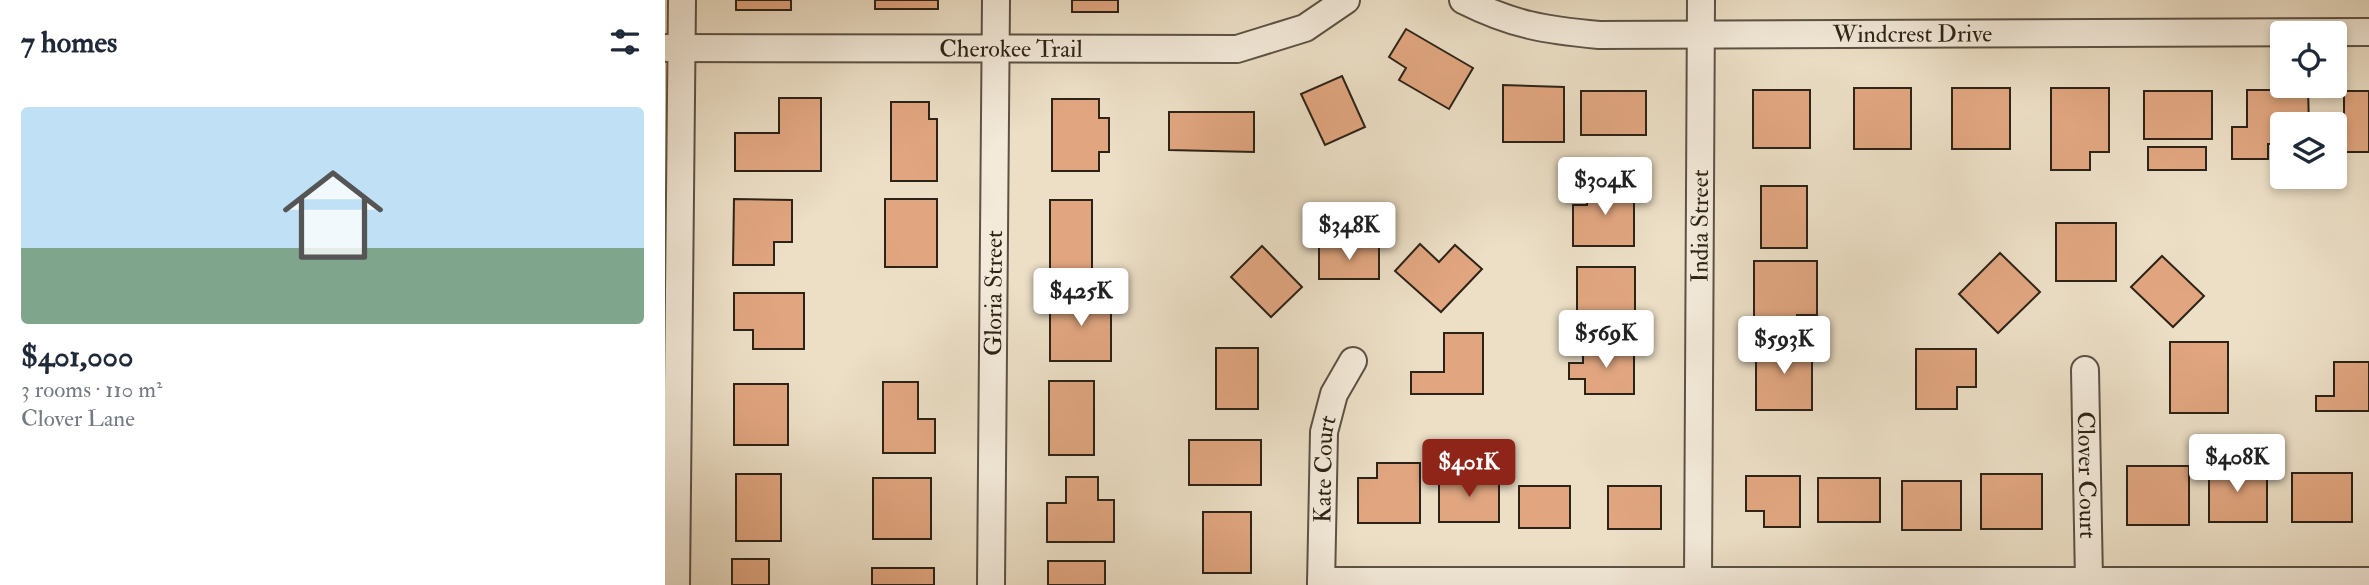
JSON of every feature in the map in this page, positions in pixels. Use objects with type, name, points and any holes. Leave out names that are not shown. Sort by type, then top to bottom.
[{"type":"street","points":[[676,585],[673,48],[682,0]]},
{"type":"street","name":"Gloria Street","points":[[991,585],[996,0]]},
{"type":"street","name":"Cherokee Trail","points":[[673,48],[1237,49],[1305,28],[1346,0]]},
{"type":"street","name":"Windcrest Drive","points":[[1463,0],[1495,16],[1535,29],[1599,35],[2369,32]]},
{"type":"street","name":"India Street","points":[[1698,580],[1700,0]]},
{"type":"street","name":"Kate Court","points":[[1321,583],[1324,432],[1334,394],[1353,360]]},
{"type":"street","name":"Clover Court","points":[[2085,370],[2089,580]]},
{"type":"street","points":[[1321,583],[1698,580],[2369,581]]},
{"type":"building","points":[[736,0],[791,0],[791,10],[736,10]]},
{"type":"building","points":[[875,0],[938,0],[938,9],[875,9]]},
{"type":"building","points":[[1072,0],[1118,0],[1118,12],[1072,12]]},
{"type":"building","points":[[1406,29],[1473,68],[1449,109],[1399,80],[1406,68],[1389,57]]},
{"type":"building","points":[[1342,76],[1365,127],[1325,145],[1301,94]]},
{"type":"building","points":[[1503,85],[1564,87],[1564,142],[1503,142]]},
{"type":"building","points":[[1854,88],[1911,88],[1911,149],[1854,149]]},
{"type":"building","points":[[1952,88],[2010,88],[2010,149],[1952,149]]},
{"type":"building","points":[[2051,88],[2109,88],[2109,152],[2090,152],[2090,170],[2051,170]]},
{"type":"building","points":[[1753,90],[1810,90],[1810,148],[1753,148]]},
{"type":"building","points":[[2247,90],[2270,90],[2270,98],[2308,98],[2309,112],[2270,112],[2268,159],[2232,159],[2232,127],[2247,127]]},
{"type":"building","points":[[1581,91],[1646,91],[1646,135],[1581,135]]},
{"type":"building","points":[[2144,91],[2212,91],[2212,139],[2144,139]]},
{"type":"building","points":[[2347,91],[2369,91],[2369,152],[2347,152],[2347,112],[2344,112]]},
{"type":"building","points":[[779,98],[821,98],[821,171],[735,171],[735,133],[779,133]]},
{"type":"building","points":[[1052,99],[1099,99],[1099,118],[1109,118],[1109,152],[1099,152],[1099,171],[1052,171]]},
{"type":"building","points":[[891,102],[929,102],[929,119],[937,119],[937,181],[891,181]]},
{"type":"building","points":[[1169,112],[1254,112],[1254,152],[1169,150]]},
{"type":"building","points":[[2148,147],[2206,147],[2206,170],[2148,170]]},
{"type":"building","points":[[1587,185],[1634,185],[1634,246],[1573,246],[1573,205],[1587,205]]},
{"type":"building","points":[[1761,186],[1807,186],[1807,248],[1761,248]]},
{"type":"building","points":[[734,199],[792,200],[792,242],[774,242],[774,265],[733,265]]},
{"type":"building","points":[[885,199],[937,199],[937,267],[885,267]]},
{"type":"building","points":[[1050,200],[1092,200],[1092,270],[1050,270]]},
{"type":"building","points":[[2056,223],[2116,223],[2116,281],[2056,281]]},
{"type":"building","points":[[1319,244],[1379,244],[1379,279],[1319,279]]},
{"type":"building","points":[[1420,244],[1439,262],[1455,245],[1482,269],[1441,312],[1395,271]]},
{"type":"building","points":[[1262,246],[1302,287],[1271,317],[1231,277]]},
{"type":"building","points":[[2000,253],[2040,292],[1998,333],[1959,294]]},
{"type":"building","points":[[2162,256],[2204,296],[2173,327],[2131,287]]},
{"type":"building","points":[[1754,261],[1817,261],[1817,315],[1797,315],[1797,332],[1754,332]]},
{"type":"building","points":[[1577,267],[1635,267],[1635,328],[1577,328]]},
{"type":"building","points":[[734,293],[804,293],[804,349],[753,349],[753,330],[734,330]]},
{"type":"building","points":[[1050,294],[1111,294],[1111,361],[1050,361]]},
{"type":"building","points":[[1444,333],[1483,333],[1483,394],[1411,394],[1411,372],[1444,372]]},
{"type":"building","points":[[1756,342],[1812,342],[1812,410],[1756,410]]},
{"type":"building","points":[[2170,342],[2228,342],[2228,413],[2170,413]]},
{"type":"building","points":[[1583,346],[1634,346],[1634,394],[1585,394],[1585,379],[1569,379],[1569,363],[1583,363]]},
{"type":"building","points":[[1216,348],[1258,348],[1258,409],[1216,409]]},
{"type":"building","points":[[1916,349],[1976,349],[1976,387],[1957,387],[1957,409],[1916,409]]},
{"type":"building","points":[[2334,362],[2369,362],[2369,411],[2316,411],[2316,396],[2334,396]]},
{"type":"building","points":[[1049,381],[1094,381],[1094,455],[1049,455]]},
{"type":"building","points":[[883,382],[918,382],[918,419],[935,419],[935,453],[883,453]]},
{"type":"building","points":[[734,384],[788,384],[788,445],[734,445]]},
{"type":"building","points":[[1189,440],[1261,440],[1261,485],[1189,485]]},
{"type":"building","points":[[1377,463],[1420,463],[1420,523],[1358,523],[1358,478],[1377,478]]},
{"type":"building","points":[[2209,463],[2248,463],[2248,474],[2267,474],[2267,522],[2209,522]]},
{"type":"building","points":[[2127,466],[2189,466],[2189,525],[2127,525]]},
{"type":"building","points":[[2292,473],[2352,473],[2352,522],[2292,522]]},
{"type":"building","points":[[736,474],[781,474],[781,541],[736,541]]},
{"type":"building","points":[[1981,474],[2042,474],[2042,529],[1981,529]]},
{"type":"building","points":[[1439,476],[1499,476],[1499,522],[1439,522]]},
{"type":"building","points":[[1746,476],[1800,476],[1800,527],[1764,527],[1764,511],[1746,511]]},
{"type":"building","points":[[1066,477],[1098,477],[1098,500],[1114,500],[1114,542],[1047,542],[1047,503],[1066,503]]},
{"type":"building","points":[[873,478],[931,478],[931,539],[873,539]]},
{"type":"building","points":[[1818,478],[1880,478],[1880,522],[1818,522]]},
{"type":"building","points":[[1902,481],[1961,481],[1961,530],[1902,530]]},
{"type":"building","points":[[1519,486],[1570,486],[1570,528],[1519,528]]},
{"type":"building","points":[[1608,486],[1661,486],[1661,529],[1608,529]]},
{"type":"building","points":[[1203,512],[1251,512],[1251,573],[1203,573]]},
{"type":"building","points":[[732,559],[769,559],[769,585],[732,585]]},
{"type":"building","points":[[1048,561],[1105,561],[1105,585],[1048,585]]},
{"type":"building","points":[[872,568],[934,568],[934,585],[872,585]]}]
